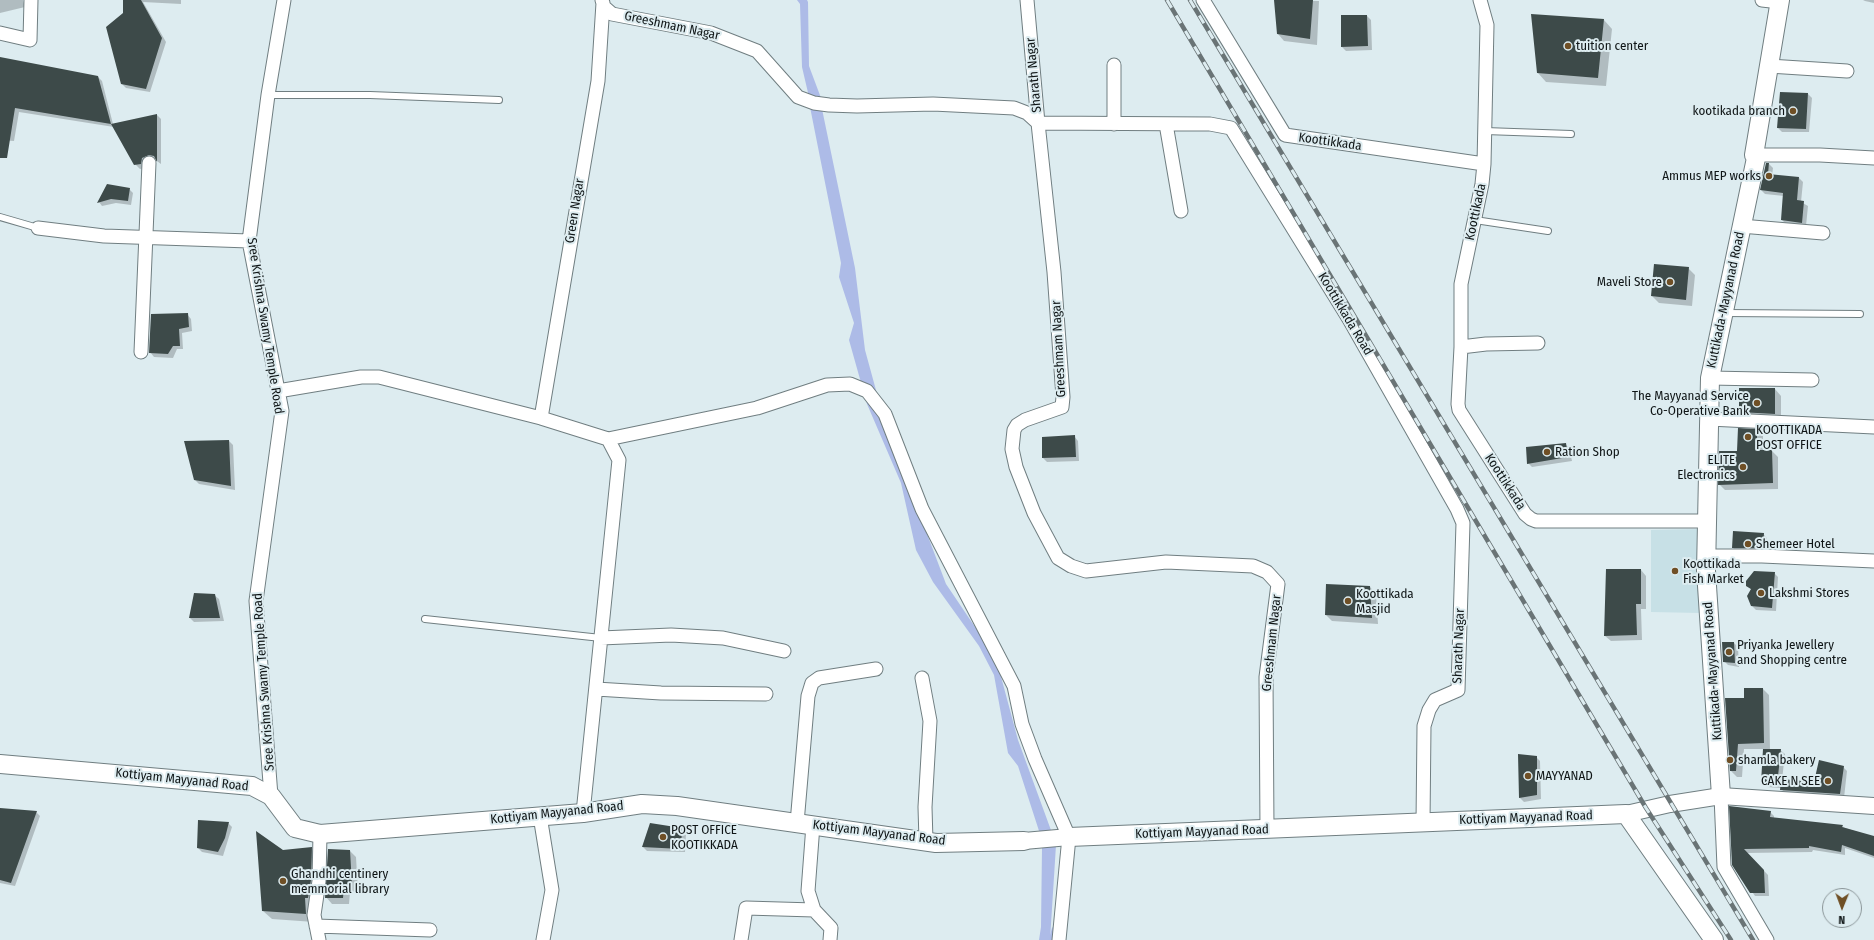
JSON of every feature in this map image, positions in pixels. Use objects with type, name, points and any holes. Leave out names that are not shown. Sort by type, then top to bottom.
[{"type":"main road","name":"Kuttikada-Mayyanad Road","points":[[1721,796],[1706,556],[1710,378],[1756,158],[1754,155],[1769,66],[1774,1]]},
{"type":"main road","name":"Kottiyam Mayyanad Road","points":[[0,764],[252,786],[271,796],[295,828],[320,834],[583,813],[642,804],[677,806],[936,843],[1024,841]]},
{"type":"main road","name":"Kottiyam Mayyanad Road","points":[[1069,837],[1626,814]]},
{"type":"main road","points":[[1626,814],[1714,940]]},
{"type":"street","points":[[0,33],[30,40],[31,0]]},
{"type":"street","name":"Sree Krishna Swamy Temple Road","points":[[271,796],[256,601],[282,411],[249,241],[268,96],[284,0]]},
{"type":"street","name":"Sharath Nagar","points":[[1027,0],[1038,123],[1210,124]]},
{"type":"street","name":"Koottikkada","points":[[1203,0],[1284,135],[1484,164]]},
{"type":"street","name":"Koottikada","points":[[1461,347],[1461,284],[1475,220],[1484,164],[1487,25],[1480,0]]},
{"type":"street","name":"Greeshmam Nagar","points":[[602,1],[604,7],[612,14],[711,32],[757,51],[798,97],[814,103],[829,106],[933,104],[1014,108],[1027,113],[1038,123],[1054,272],[1063,397],[1062,407],[1025,420],[1017,425],[1014,430],[1012,448],[1016,466],[1032,508],[1058,558],[1071,566],[1086,571],[1166,562],[1253,566],[1267,572],[1278,584],[1266,677],[1267,830]]},
{"type":"street","name":"Green Nagar","points":[[542,418],[598,81],[602,1]]},
{"type":"street","points":[[1114,65],[1114,124]]},
{"type":"street","points":[[1769,66],[1847,71]]},
{"type":"street","points":[[1166,124],[1181,211]]},
{"type":"street","name":"Koottikkada Road","points":[[1210,124],[1232,128],[1349,319],[1457,509],[1463,523]]},
{"type":"street","points":[[1754,155],[1820,155],[1874,158]]},
{"type":"street","points":[[141,352],[149,163]]},
{"type":"street","points":[[1742,226],[1823,233]]},
{"type":"street","points":[[38,228],[104,236],[249,241]]},
{"type":"street","points":[[1461,347],[1486,344],[1538,343]]},
{"type":"street","name":"Koottikkada","points":[[1461,347],[1459,410],[1525,514],[1531,519],[1536,521],[1707,521]]},
{"type":"street","points":[[278,391],[370,376],[392,380],[542,418],[608,439],[757,408],[827,385],[850,384],[867,391],[884,414],[922,509],[1014,686],[1022,724],[1035,759],[1069,837],[1059,940]]},
{"type":"street","points":[[1710,378],[1812,380]]},
{"type":"street","points":[[1709,419],[1874,427]]},
{"type":"street","points":[[583,813],[619,460],[608,439]]},
{"type":"street","name":"Sharath Nagar","points":[[1423,823],[1424,726],[1429,710],[1435,700],[1458,690],[1463,523]]},
{"type":"street","points":[[1706,556],[1762,556],[1874,561]]},
{"type":"street","points":[[601,638],[671,635],[724,638],[784,651]]},
{"type":"street","points":[[830,940],[831,928],[814,910],[808,890],[805,824],[808,696],[812,683],[819,678],[876,669]]},
{"type":"street","points":[[922,678],[930,721],[925,807],[926,841]]},
{"type":"street","points":[[596,689],[661,693],[766,694]]},
{"type":"street","points":[[1721,796],[1724,868],[1766,940]]},
{"type":"street","name":"Kottiyam Mayyanad Road","points":[[1626,814],[1670,804],[1721,796],[1874,806]]},
{"type":"street","points":[[540,816],[552,890],[544,940]]},
{"type":"street","points":[[319,940],[314,914],[319,881],[320,834]]},
{"type":"street","name":"Kottiyam Mayyanad Road","points":[[1024,841],[1069,837]]},
{"type":"street","points":[[741,940],[746,908],[814,910]]},
{"type":"street","points":[[316,926],[430,930]]},
{"type":"lane","points":[[268,96],[370,96],[499,100]]},
{"type":"lane","points":[[1485,131],[1571,134]]},
{"type":"lane","points":[[0,217],[38,228]]},
{"type":"lane","points":[[1475,220],[1548,231]]},
{"type":"lane","points":[[1723,313],[1860,314]]},
{"type":"lane","points":[[425,619],[601,638]]},
{"type":"shaded area","name":"Koottikada Fish Market","points":[[1700,529],[1700,613],[1651,612],[1651,530]]},
{"type":"water","points":[[797,0],[807,0],[808,2],[809,66],[821,98],[809,97],[802,67],[800,4]]},
{"type":"water","points":[[810,107],[822,109],[855,268],[865,350],[885,423],[946,584],[996,658],[1018,740],[1052,833],[1040,834],[1018,766],[1008,753],[994,675],[979,646],[933,582],[916,550],[901,483],[867,404],[849,340],[854,323],[839,277],[841,263]]},
{"type":"water","points":[[1056,845],[1050,940],[1039,940],[1041,927],[1042,848]]},
{"type":"building","points":[[123,0],[141,0],[162,38],[146,89],[121,84],[106,27],[123,13]]},
{"type":"building","points":[[1274,0],[1313,0],[1310,39],[1277,34]]},
{"type":"building","name":"tuition center","points":[[1531,14],[1604,19],[1598,78],[1537,73]]},
{"type":"building","points":[[1341,15],[1367,15],[1368,46],[1341,47]]},
{"type":"building","points":[[0,57],[98,76],[111,124],[15,108],[7,158],[0,158]]},
{"type":"building","name":"kootikada branch","points":[[1780,92],[1808,93],[1806,129],[1777,128]]},
{"type":"building","points":[[157,114],[157,162],[154,156],[149,155],[142,158],[141,164],[134,165],[111,124]]},
{"type":"building","points":[[1766,163],[1769,163],[1768,174],[1799,177],[1797,200],[1804,201],[1802,223],[1781,220],[1783,193],[1760,190]]},
{"type":"building","points":[[107,184],[130,188],[128,201],[111,199],[97,203]]},
{"type":"building","name":"Maveli Store","points":[[1654,264],[1689,267],[1686,300],[1651,296]]},
{"type":"building","points":[[188,313],[189,327],[179,329],[180,346],[173,346],[168,354],[149,353],[151,314]]},
{"type":"building","name":"The Mayyanad Service Co-Operative Bank","points":[[1739,388],[1775,388],[1775,414],[1739,412]]},
{"type":"building","name":"ELITE Electronics","points":[[1738,428],[1757,429],[1757,450],[1772,450],[1773,483],[1718,485],[1719,451],[1737,451]]},
{"type":"building","points":[[1075,435],[1076,457],[1042,458],[1042,437]]},
{"type":"building","points":[[229,440],[231,486],[194,480],[184,441]]},
{"type":"building","name":"Ration Shop","points":[[1566,443],[1568,457],[1527,464],[1526,447]]},
{"type":"building","name":"Shemeer Hotel","points":[[1733,531],[1764,533],[1763,548],[1732,548]]},
{"type":"building","points":[[1606,569],[1641,569],[1641,604],[1636,604],[1637,635],[1604,636]]},
{"type":"building","name":"Lakshmi Stores","points":[[1754,571],[1775,572],[1772,608],[1751,606],[1747,596],[1751,589],[1746,586],[1746,581]]},
{"type":"building","name":"Koottikada Masjid","points":[[1326,584],[1370,586],[1372,618],[1325,615]]},
{"type":"building","points":[[194,593],[215,594],[220,618],[189,618]]},
{"type":"building","name":"Priyanka Jewellery and Shopping centre","points":[[1722,642],[1734,642],[1735,663],[1723,662]]},
{"type":"building","points":[[1744,688],[1763,688],[1764,743],[1738,744],[1736,771],[1730,771],[1725,698],[1744,698]]},
{"type":"building","points":[[1763,749],[1781,749],[1777,785],[1761,783]]},
{"type":"building","name":"MAYYANAD","points":[[1518,754],[1537,756],[1537,795],[1519,798]]},
{"type":"building","name":"CAKE N SEE","points":[[1819,760],[1844,766],[1840,794],[1780,790],[1781,779],[1814,782]]},
{"type":"building","points":[[1729,806],[1771,811],[1770,817],[1843,825],[1842,827],[1874,836],[1874,856],[1842,845],[1841,852],[1809,846],[1809,848],[1744,849],[1764,870],[1765,893],[1750,893],[1732,865]]},
{"type":"building","points":[[0,808],[37,811],[11,883],[0,880]]},
{"type":"building","points":[[198,820],[229,822],[225,838],[218,852],[197,848]]},
{"type":"building","name":"POST OFFICE KOOTIKKADA","points":[[650,823],[682,828],[681,849],[642,847]]},
{"type":"building","name":"Ghandhi centinery memmorial library","points":[[256,831],[283,850],[312,847],[311,880],[308,898],[305,898],[306,914],[262,911]]},
{"type":"building","points":[[328,849],[350,850],[352,885],[344,886],[343,898],[325,898]]},
{"type":"waterway","points":[[1051,940],[1054,929]]},
{"type":"railway","points":[[1167,0],[1646,808],[1731,940]]},
{"type":"railway","points":[[1190,0],[1753,940]]},
{"type":"place","name":"tuition center","points":[[1568,46]]},
{"type":"place","name":"kootikada branch","points":[[1793,111]]},
{"type":"place","name":"Ammus MEP works","points":[[1769,176]]},
{"type":"place","name":"Maveli Store","points":[[1670,282]]},
{"type":"place","name":"The Mayyanad Service Co-Operative Bank","points":[[1757,403]]},
{"type":"place","name":"KOOTTIKADA POST OFFICE","points":[[1748,437]]},
{"type":"place","name":"Ration Shop","points":[[1547,452]]},
{"type":"place","name":"ELITE Electronics","points":[[1743,467]]},
{"type":"place","name":"Shemeer Hotel","points":[[1748,544]]},
{"type":"place","name":"Koottikada Fish Market","points":[[1675,571]]},
{"type":"place","name":"Lakshmi Stores","points":[[1761,593]]},
{"type":"place","name":"Koottikada Masjid","points":[[1348,601]]},
{"type":"place","name":"Priyanka Jewellery and Shopping centre","points":[[1729,652]]},
{"type":"place","name":"shamla bakery","points":[[1730,760]]},
{"type":"place","name":"MAYYANAD","points":[[1528,776]]},
{"type":"place","name":"CAKE N SEE","points":[[1828,781]]},
{"type":"place","name":"POST OFFICE KOOTIKKADA","points":[[663,837]]},
{"type":"place","name":"Ghandhi centinery memmorial library","points":[[283,881]]}]
